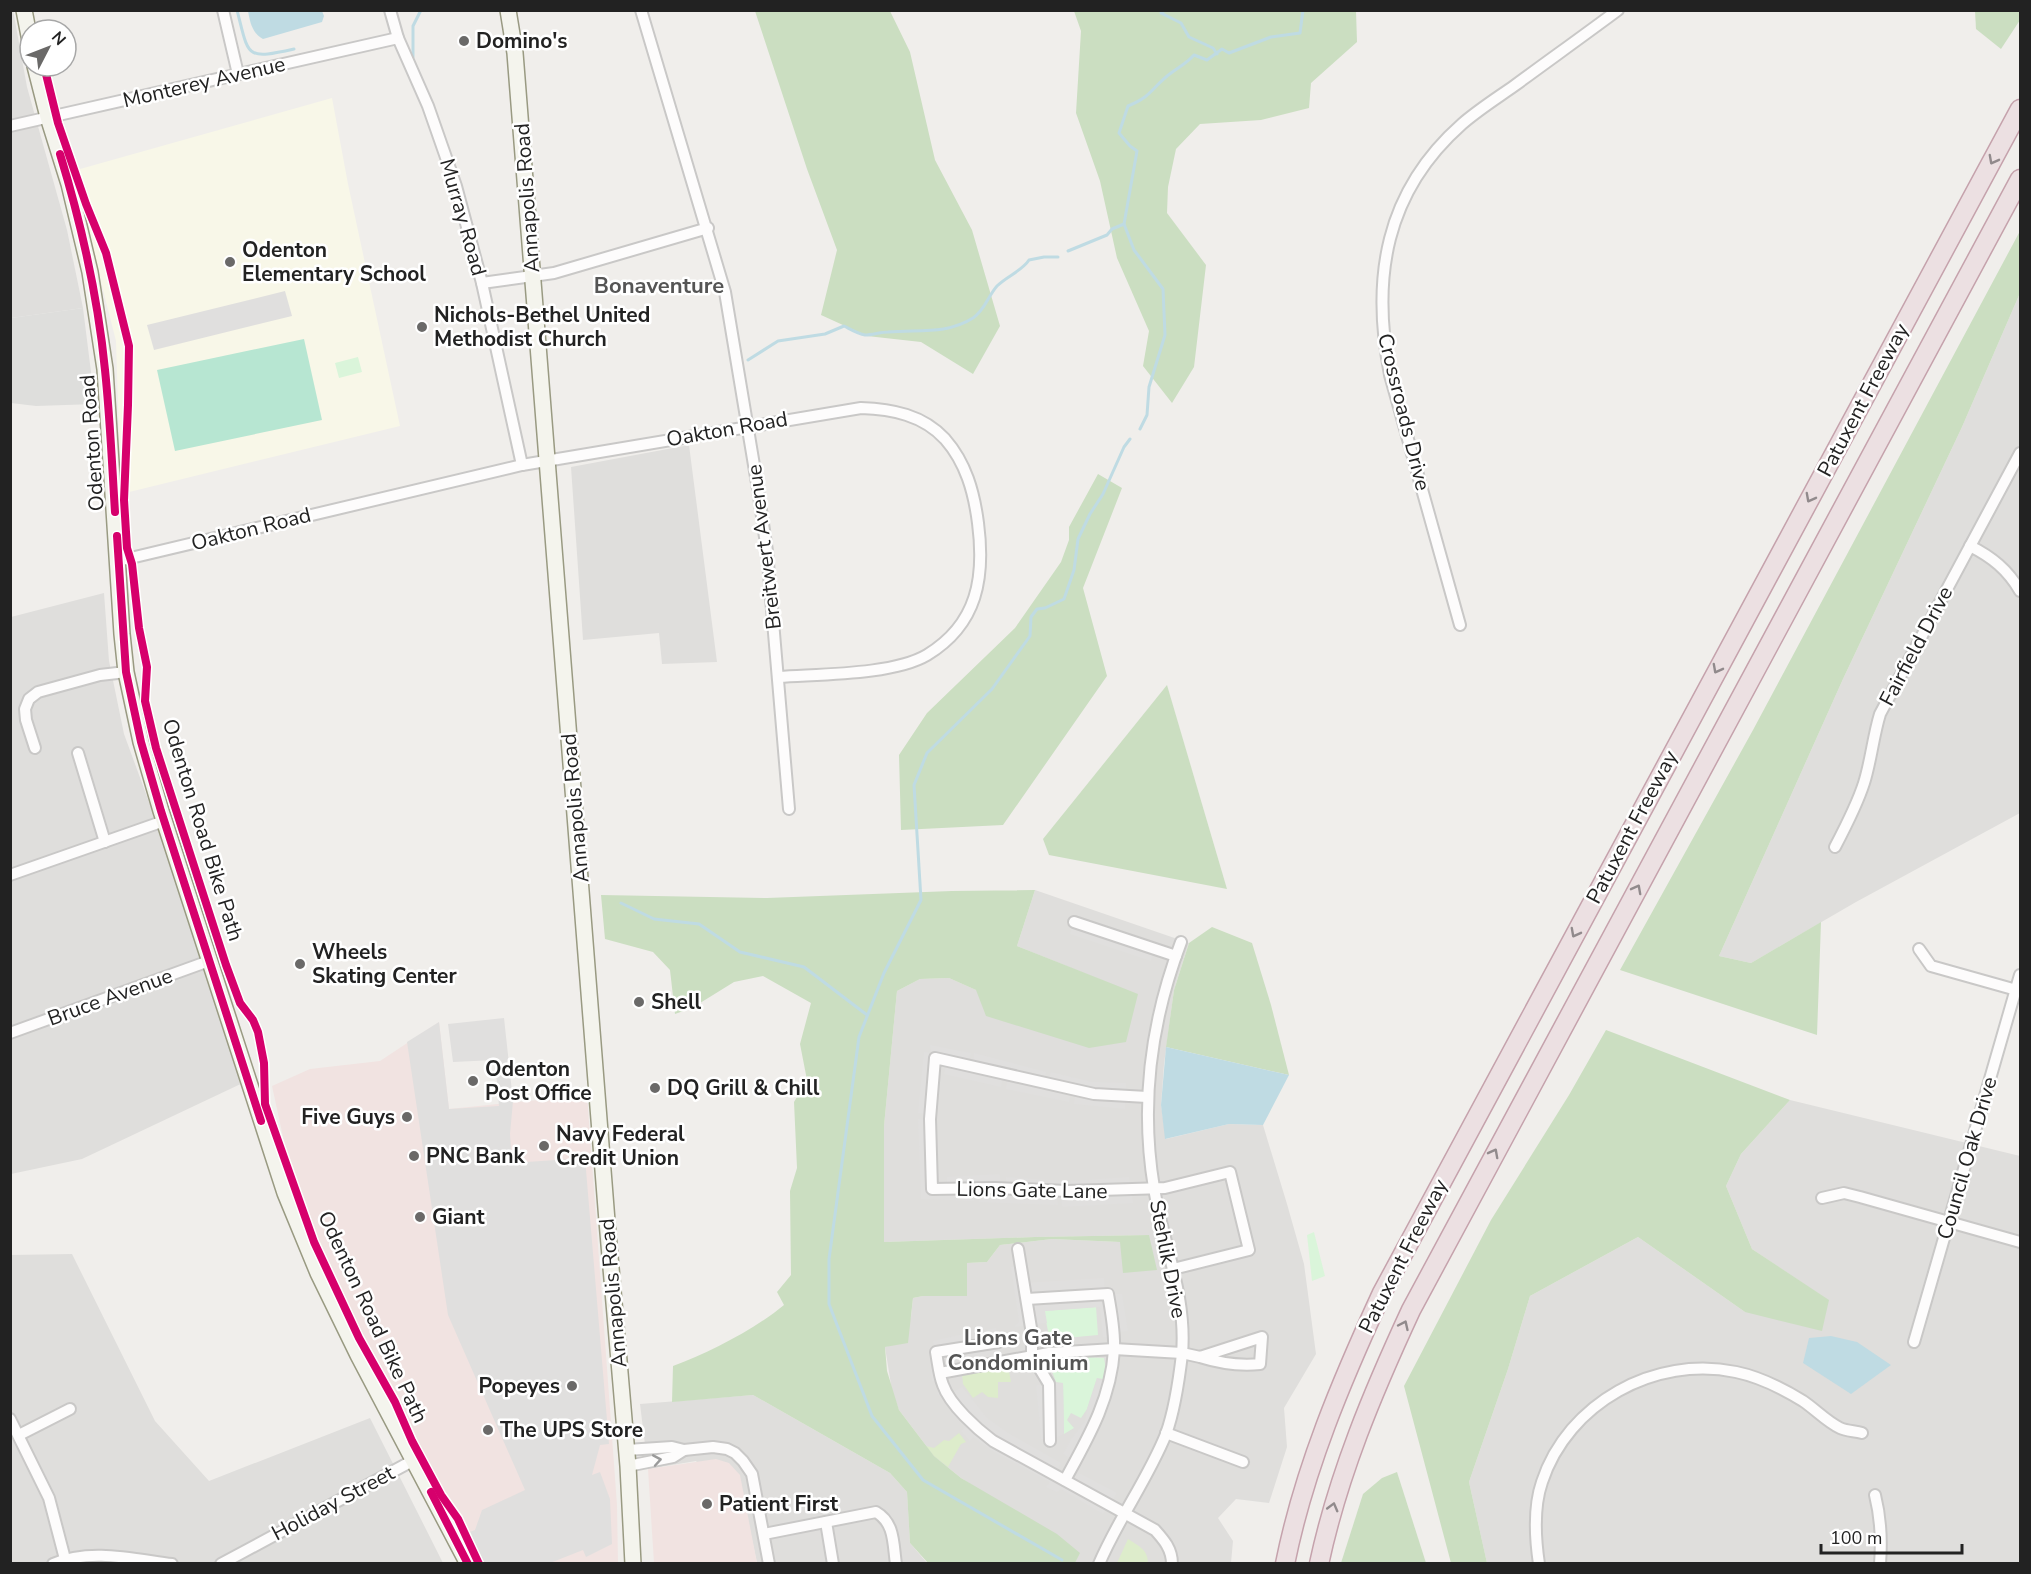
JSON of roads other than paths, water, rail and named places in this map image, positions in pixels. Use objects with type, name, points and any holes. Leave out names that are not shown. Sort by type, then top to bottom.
[{"type":"highway","name":"Patuxent Freeway","points":[[1285,1563],[1306,1482],[1329,1415],[1382,1293],[2020,108]]},
{"type":"highway","name":"Patuxent Freeway","points":[[1319,1563],[1337,1493],[1359,1429],[1411,1310],[2020,179]]},
{"type":"street","points":[[223,10],[238,74]]},
{"type":"street","name":"Murray Road","points":[[390,10],[398,38],[428,106],[456,186],[482,283],[522,465]]},
{"type":"street","name":"Annapolis Road","points":[[508,10],[515,53],[627,1458],[633,1563]]},
{"type":"street","name":"Annapolis Road","points":[[515,53],[516,10]]},
{"type":"street","name":"Breitwert Avenue","points":[[641,10],[708,228],[725,292],[767,551],[789,809]]},
{"type":"street","name":"Crossroads Drive","points":[[1460,624],[1390,375],[1384,344],[1382,289],[1387,246],[1398,212],[1422,168],[1462,123],[1618,10]]},
{"type":"street","name":"Monterey Avenue","points":[[10,126],[398,38]]},
{"type":"street","name":"Odenton Road","points":[[38,78],[69,184],[90,272],[104,360],[126,672],[141,742],[164,821],[285,1192],[318,1273],[358,1355],[468,1563]]},
{"type":"street","points":[[482,283],[554,273],[708,228]]},
{"type":"street","name":"Oakton Road","points":[[118,561],[547,460],[861,408],[891,409],[917,419],[944,437],[959,457],[970,483],[980,542],[981,575],[969,611],[946,641],[927,655],[907,664],[887,669],[779,677]]},
{"type":"street","name":"Fairfield Drive","points":[[1834,847],[1849,819],[1865,780],[1880,714],[2020,453]]},
{"type":"street","points":[[1970,546],[2004,568],[2020,591]]},
{"type":"street","points":[[35,748],[26,720],[29,699],[38,692],[100,675],[126,672]]},
{"type":"street","points":[[78,753],[105,842]]},
{"type":"street","points":[[10,875],[164,821]]},
{"type":"street","points":[[1074,922],[1176,956]]},
{"type":"street","name":"Stehlik Drive","points":[[1099,1563],[1166,1433],[1175,1400],[1182,1353],[1181,1306],[1154,1189],[1147,1097],[1152,1043],[1162,1001],[1181,942]]},
{"type":"street","points":[[1919,949],[1931,966],[2018,991]]},
{"type":"street","name":"Bruce Avenue","points":[[10,1033],[209,961]]},
{"type":"street","name":"Council Oak Drive","points":[[1914,1342],[2018,991],[2020,975]]},
{"type":"street","name":"Lions Gate Lane","points":[[1147,1097],[1094,1094],[935,1058],[930,1119],[932,1189],[995,1188],[1088,1191],[1154,1189]]},
{"type":"street","points":[[1154,1189],[1230,1172],[1249,1250],[1173,1269]]},
{"type":"street","points":[[1822,1198],[1844,1194],[2020,1242]]},
{"type":"street","points":[[1018,1249],[1032,1334],[1032,1356],[1049,1384],[1050,1441]]},
{"type":"street","points":[[1027,1299],[1108,1294],[1114,1349],[1109,1386],[1103,1407],[1065,1480]]},
{"type":"street","points":[[940,1373],[1049,1353],[1114,1349],[1182,1353],[1213,1361],[1260,1364],[1262,1337],[1200,1357]]},
{"type":"street","points":[[999,1342],[936,1352],[943,1387],[976,1429],[993,1441],[1155,1530],[1166,1542],[1172,1563]]},
{"type":"street","points":[[1539,1563],[1535,1540],[1537,1511],[1542,1482],[1555,1454],[1579,1421],[1608,1396],[1644,1378],[1680,1370],[1706,1369],[1735,1372],[1763,1380],[1785,1390],[1839,1428],[1862,1433]]},
{"type":"street","points":[[19,1435],[70,1409]]},
{"type":"street","points":[[10,1419],[48,1498],[64,1558]]},
{"type":"street","points":[[1166,1433],[1243,1462]]},
{"type":"street","points":[[627,1458],[673,1457],[684,1450],[713,1447],[727,1449],[743,1461],[752,1474],[769,1563]]},
{"type":"street","name":"Holiday Street","points":[[221,1563],[414,1460]]},
{"type":"street","points":[[1875,1495],[1881,1519],[1880,1563]]},
{"type":"street","points":[[764,1534],[876,1512],[885,1517],[890,1526],[896,1563]]},
{"type":"street","points":[[826,1522],[833,1563]]},
{"type":"street","points":[[53,1563],[64,1558],[107,1555],[134,1561],[172,1563]]},
{"type":"water","points":[[248,11],[322,11],[324,16],[322,22],[263,39],[254,30]]},
{"type":"water","points":[[1166,1047],[1289,1075],[1263,1125],[1229,1124],[1165,1139],[1161,1105]]},
{"type":"water","points":[[1831,1336],[1857,1342],[1891,1365],[1851,1394],[1803,1363],[1809,1338]]},
{"type":"waterway","points":[[237,10],[247,46],[252,51],[266,54],[294,49]]},
{"type":"waterway","points":[[413,57],[413,26],[421,10]]},
{"type":"waterway","points":[[1165,10],[1161,13],[1181,23],[1189,37],[1213,48],[1217,54]]},
{"type":"waterway","points":[[1140,429],[1147,415],[1149,387],[1165,335],[1163,289],[1134,250],[1124,224],[1137,151],[1119,133],[1128,106],[1148,95],[1194,55],[1207,60],[1222,49],[1229,53],[1271,37],[1300,33],[1303,10]]},
{"type":"waterway","points":[[1068,251],[1107,235],[1112,229],[1124,224]]},
{"type":"waterway","points":[[748,360],[778,341],[825,334],[844,326],[865,335],[953,327],[977,315],[997,286],[1029,260],[1058,257]]},
{"type":"waterway","points":[[1062,1560],[923,1480],[872,1416],[829,1304],[829,1259],[859,1037],[884,973],[921,900],[914,785],[927,753],[992,689],[1030,636],[1031,617],[1037,609],[1045,608],[1064,599],[1074,570],[1078,539],[1130,439]]},
{"type":"waterway","points":[[621,903],[654,919],[699,924],[740,952],[804,967],[867,1015]]},
{"type":"place","name":"Domino's","points":[[464,41]]},
{"type":"place","name":"Odenton Elementary School","points":[[230,262]]},
{"type":"place","name":"Nichols-Bethel United Methodist Church","points":[[422,327]]},
{"type":"place","name":"Wheels Skating Center","points":[[300,964]]},
{"type":"place","name":"Shell","points":[[639,1002]]},
{"type":"place","name":"Odenton Post Office","points":[[473,1081]]},
{"type":"place","name":"DQ Grill & Chill","points":[[655,1088]]},
{"type":"place","name":"Five Guys","points":[[407,1117]]},
{"type":"place","name":"Navy Federal Credit Union","points":[[544,1146]]},
{"type":"place","name":"PNC Bank","points":[[414,1156]]},
{"type":"place","name":"Giant","points":[[420,1217]]},
{"type":"place","name":"Popeyes","points":[[572,1386]]},
{"type":"place","name":"The UPS Store","points":[[488,1430]]},
{"type":"place","name":"Patient First","points":[[707,1504]]},
{"type":"district","name":"Bonaventure","points":[[659,285]]},
{"type":"district","name":"Lions Gate Condominium","points":[[1018,1350]]}]
